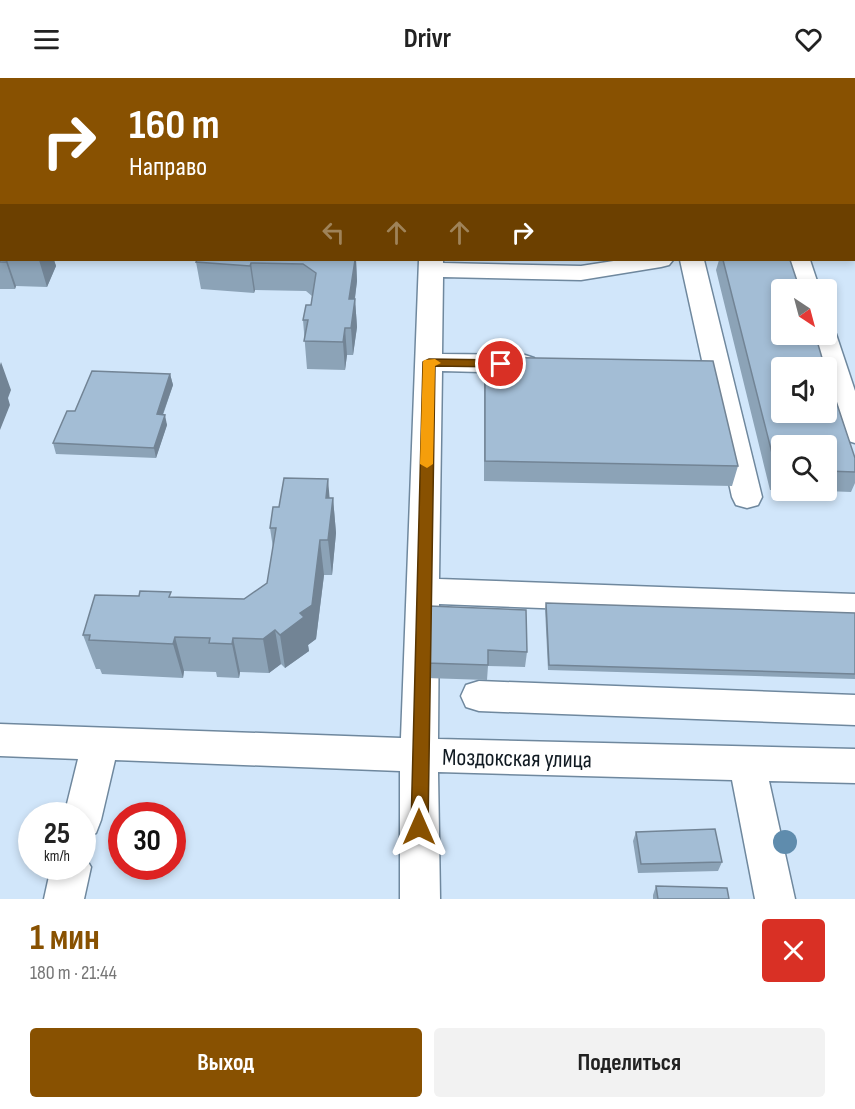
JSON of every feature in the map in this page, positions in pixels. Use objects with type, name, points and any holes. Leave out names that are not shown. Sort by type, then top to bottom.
[{"type":"street","points":[[420,899],[419,755],[431,265],[581,273],[655,261]]},
{"type":"street","points":[[693,261],[705,367],[747,497]]},
{"type":"street","points":[[787,261],[801,265],[805,279]]},
{"type":"street","points":[[827,345],[855,433]]},
{"type":"street","points":[[429,362],[549,364]]},
{"type":"street","points":[[424,591],[855,607]]},
{"type":"street","points":[[479,696],[855,710]]},
{"type":"street","name":"Моздокская улица","points":[[0,740],[419,755],[855,766]]},
{"type":"street","points":[[86,802],[101,742]]},
{"type":"street","points":[[747,763],[775,899]]},
{"type":"street","points":[[64,899],[69,880]]},
{"type":"building","points":[[355,261],[349,299],[355,299],[351,328],[345,328],[343,342],[304,341],[308,320],[303,320],[306,305],[311,305],[316,273],[303,264],[251,263],[250,266],[196,262]]},
{"type":"building","points":[[723,261],[790,261],[796,279],[771,279],[771,345],[818,345],[822,357],[771,357],[771,423],[837,423],[837,404],[855,458],[855,472],[837,471],[837,435],[771,435],[771,449]]},
{"type":"building","points":[[485,357],[713,361],[738,466],[485,461]]},
{"type":"building","points":[[92,371],[170,374],[157,414],[165,415],[154,448],[53,443],[67,411],[75,411]]},
{"type":"building","points":[[284,478],[328,479],[326,498],[333,498],[328,540],[320,540],[312,605],[300,613],[304,617],[280,635],[275,630],[263,639],[233,638],[232,644],[209,643],[210,638],[175,637],[173,644],[89,640],[90,635],[83,635],[95,595],[139,596],[140,591],[171,592],[169,597],[244,599],[267,583],[276,528],[270,528],[273,507],[279,507]]},
{"type":"building","points":[[546,603],[855,613],[855,674],[549,665]]},
{"type":"building","points":[[429,606],[526,610],[527,652],[488,650],[488,665],[426,663]]},
{"type":"building","points":[[715,829],[722,862],[641,864],[636,832]]},
{"type":"building","points":[[656,886],[727,888],[729,899],[658,899]]},
{"type":"slow traffic","points":[[427,464],[429,362],[435,363]]},
{"type":"route","points":[[419,827],[429,362],[501,364]]}]
